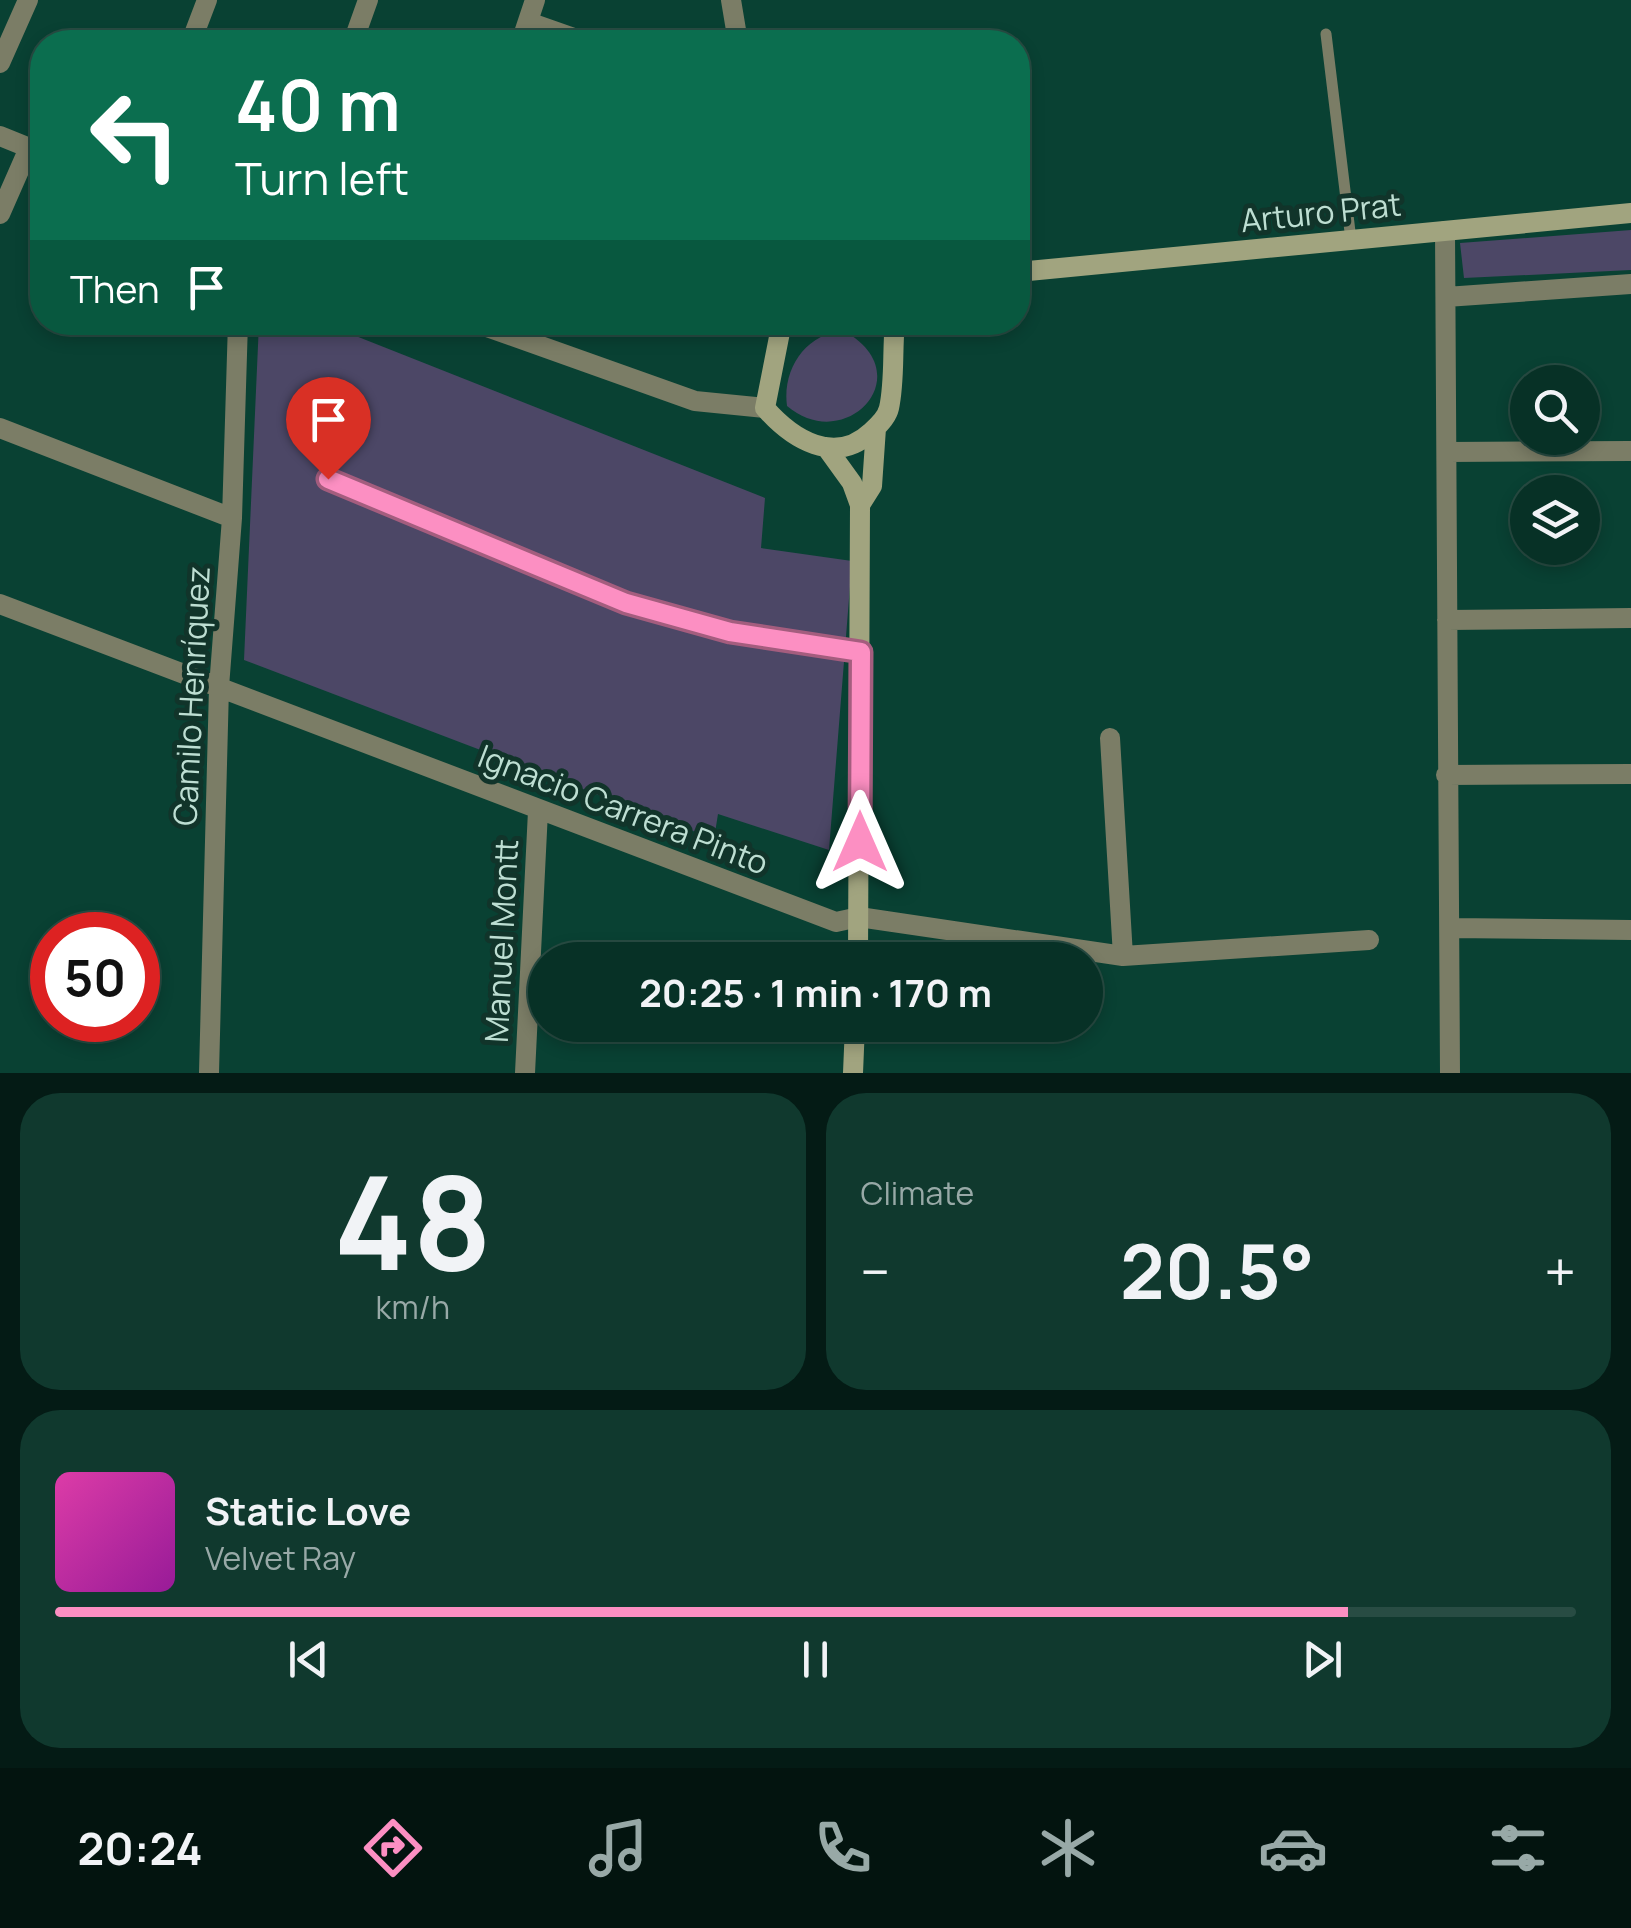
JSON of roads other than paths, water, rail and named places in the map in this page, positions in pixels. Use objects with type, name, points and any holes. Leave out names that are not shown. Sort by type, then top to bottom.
[{"type":"main road","name":"Arturo Prat","points":[[1030,271],[1631,214]]},
{"type":"main road","points":[[780,335],[766,408],[791,435],[826,447],[860,443],[889,412],[889,335]]},
{"type":"main road","points":[[860,506],[872,486],[876,428]]},
{"type":"main road","points":[[826,447],[852,483],[860,506],[858,942]]},
{"type":"main road","points":[[853,1073],[854,1042]]},
{"type":"street","points":[[0,63],[28,0]]},
{"type":"street","points":[[195,30],[207,0]]},
{"type":"street","points":[[357,30],[368,0]]},
{"type":"street","points":[[526,30],[535,0]]},
{"type":"street","points":[[731,0],[736,30]]},
{"type":"street","points":[[0,136],[30,148]]},
{"type":"street","points":[[0,214],[30,162]]},
{"type":"street","points":[[1445,231],[1450,1073]]},
{"type":"street","points":[[1446,297],[1631,284]]},
{"type":"street","name":"Camilo Henríquez","points":[[209,1073],[218,687],[232,518],[238,335]]},
{"type":"street","points":[[509,335],[696,401],[766,408]]},
{"type":"street","points":[[0,428],[232,518]]},
{"type":"street","points":[[1447,452],[1631,451]]},
{"type":"street","name":"Ignacio Carrera Pinto","points":[[0,604],[836,922],[859,917],[1123,956],[1368,940]]},
{"type":"street","points":[[1447,620],[1631,618]]},
{"type":"street","points":[[1110,738],[1123,956]]},
{"type":"street","points":[[1446,775],[1631,774]]},
{"type":"street","name":"Manuel Montt","points":[[525,1073],[538,811]]},
{"type":"street","points":[[1450,928],[1631,930]]},
{"type":"lane","points":[[1326,34],[1352,240]]},
{"type":"lane","points":[[328,479],[626,603],[730,632],[861,652]]}]
